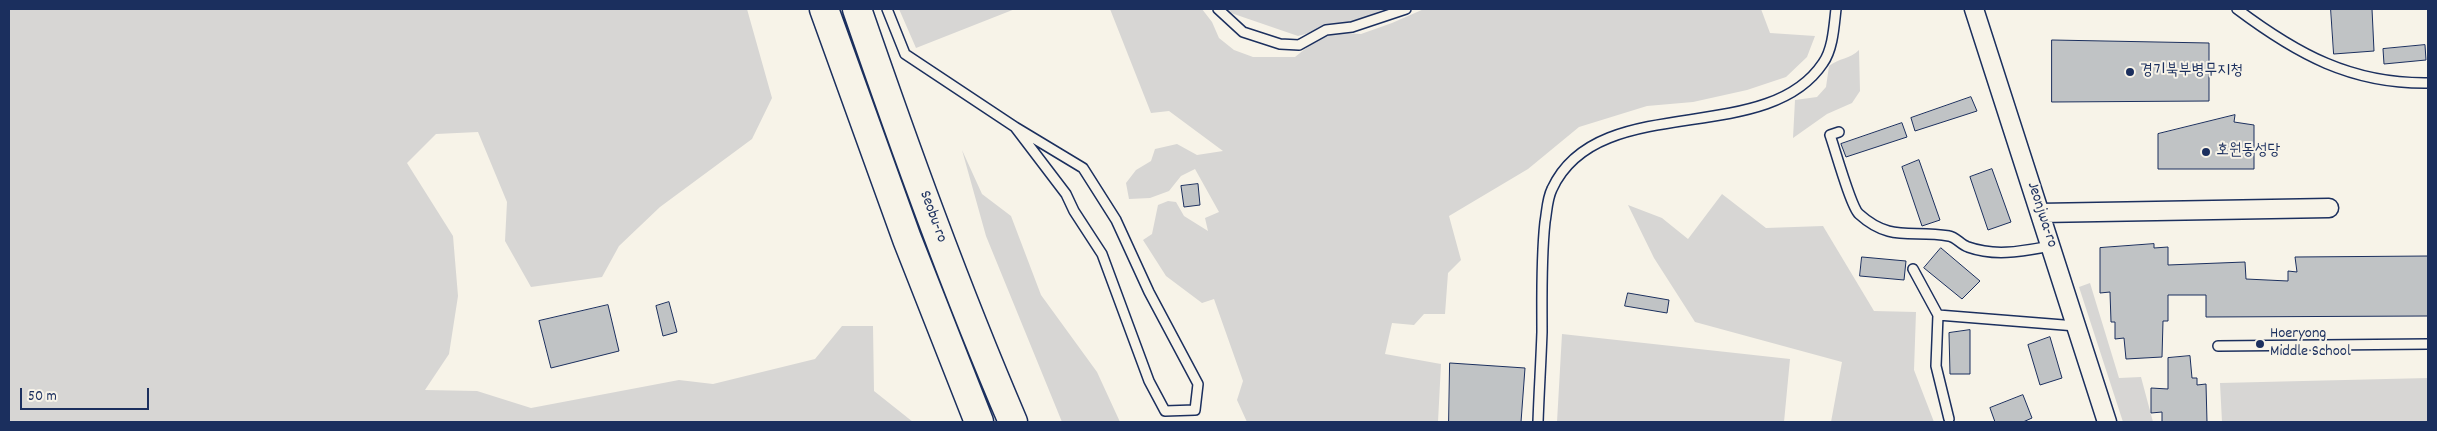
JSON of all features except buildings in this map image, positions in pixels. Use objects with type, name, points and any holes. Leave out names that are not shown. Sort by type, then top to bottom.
[{"type":"highway","name":"Seobu-ro","points":[[824,9],[903,230],[979,422]]},
{"type":"highway","name":"Seobu-ro","points":[[857,9],[936,228],[981,347],[1013,422]]},
{"type":"street","name":"Jeonjwa-ro","points":[[1974,9],[2107,422]]},
{"type":"street","points":[[2040,212],[2329,208]]},
{"type":"lane","points":[[887,9],[905,54],[1015,127],[1082,168],[1116,220],[1149,292],[1198,384],[1195,410],[1165,412],[1149,381],[1102,254],[1074,211],[1066,194],[1015,127]]},
{"type":"lane","points":[[1218,9],[1243,32],[1280,44],[1299,46],[1326,30],[1352,27],[1406,9]]},
{"type":"lane","points":[[1538,422],[1542,332],[1542,252],[1548,200],[1558,177],[1582,153],[1600,142],[1618,135],[1636,129],[1746,110],[1792,92],[1807,81],[1824,63],[1833,34],[1836,9]]},
{"type":"lane","points":[[2237,9],[2274,37],[2311,58],[2380,80],[2407,84],[2428,84]]},
{"type":"lane","points":[[1838,132],[1830,135],[1857,213],[1881,230],[1899,234],[1951,236],[1967,247],[1989,252],[2011,254],[2051,246]]},
{"type":"lane","points":[[1913,269],[1938,315],[1936,366],[1950,419]]},
{"type":"lane","points":[[1938,315],[2076,326]]},
{"type":"lane","points":[[2218,346],[2428,344]]},
{"type":"shaded area","points":[[9,9],[747,9],[772,98],[752,139],[660,207],[619,246],[602,277],[531,287],[505,241],[507,202],[478,132],[436,134],[407,163],[453,236],[458,296],[449,354],[425,390],[477,391],[531,408],[679,380],[713,384],[815,359],[842,326],[873,326],[874,391],[913,422],[9,422]]},
{"type":"shaded area","points":[[899,9],[1015,9],[916,48]]},
{"type":"shaded area","points":[[1110,9],[1202,9],[1212,22],[1219,38],[1234,50],[1253,57],[1295,57],[1320,37],[1343,33],[1361,34],[1424,9],[1761,9],[1770,33],[1815,36],[1807,57],[1786,77],[1747,90],[1693,102],[1647,106],[1579,127],[1528,169],[1449,216],[1461,260],[1448,273],[1445,314],[1424,314],[1414,325],[1392,323],[1385,354],[1441,364],[1438,422],[1247,422],[1237,400],[1243,381],[1214,299],[1202,303],[1166,276],[1143,240],[1152,234],[1158,205],[1168,201],[1176,202],[1184,216],[1208,231],[1205,218],[1219,212],[1195,169],[1181,176],[1169,191],[1150,198],[1129,199],[1126,183],[1136,170],[1151,161],[1155,149],[1177,144],[1197,155],[1223,151],[1169,111],[1151,113]]},
{"type":"shaded area","points":[[1226,9],[1385,9],[1360,19],[1298,36],[1231,13]]},
{"type":"shaded area","points":[[1859,50],[1860,91],[1852,103],[1827,114],[1793,138],[1795,100],[1817,97],[1826,87],[1829,66]]},
{"type":"shaded area","points":[[962,150],[982,194],[1011,216],[1041,295],[1097,372],[1120,422],[1062,422],[986,236]]},
{"type":"shaded area","points":[[1722,194],[1766,228],[1823,226],[1874,311],[1916,312],[1914,370],[1934,422],[1831,422],[1842,362],[1695,322],[1654,258],[1628,205],[1662,218],[1688,239]]},
{"type":"shaded area","points":[[2090,283],[2119,378],[2141,377],[2153,422],[2123,422],[2079,287]]},
{"type":"shaded area","points":[[1562,334],[1790,359],[1784,422],[1557,422]]},
{"type":"shaded area","points":[[2428,378],[2428,422],[2222,422],[2220,383]]},
{"type":"place","name":"경기북부병무지청","points":[[2130,72]]},
{"type":"place","name":"호원동성당","points":[[2206,152]]},
{"type":"place","name":"Hoeryong Middle School","points":[[2260,344]]}]
